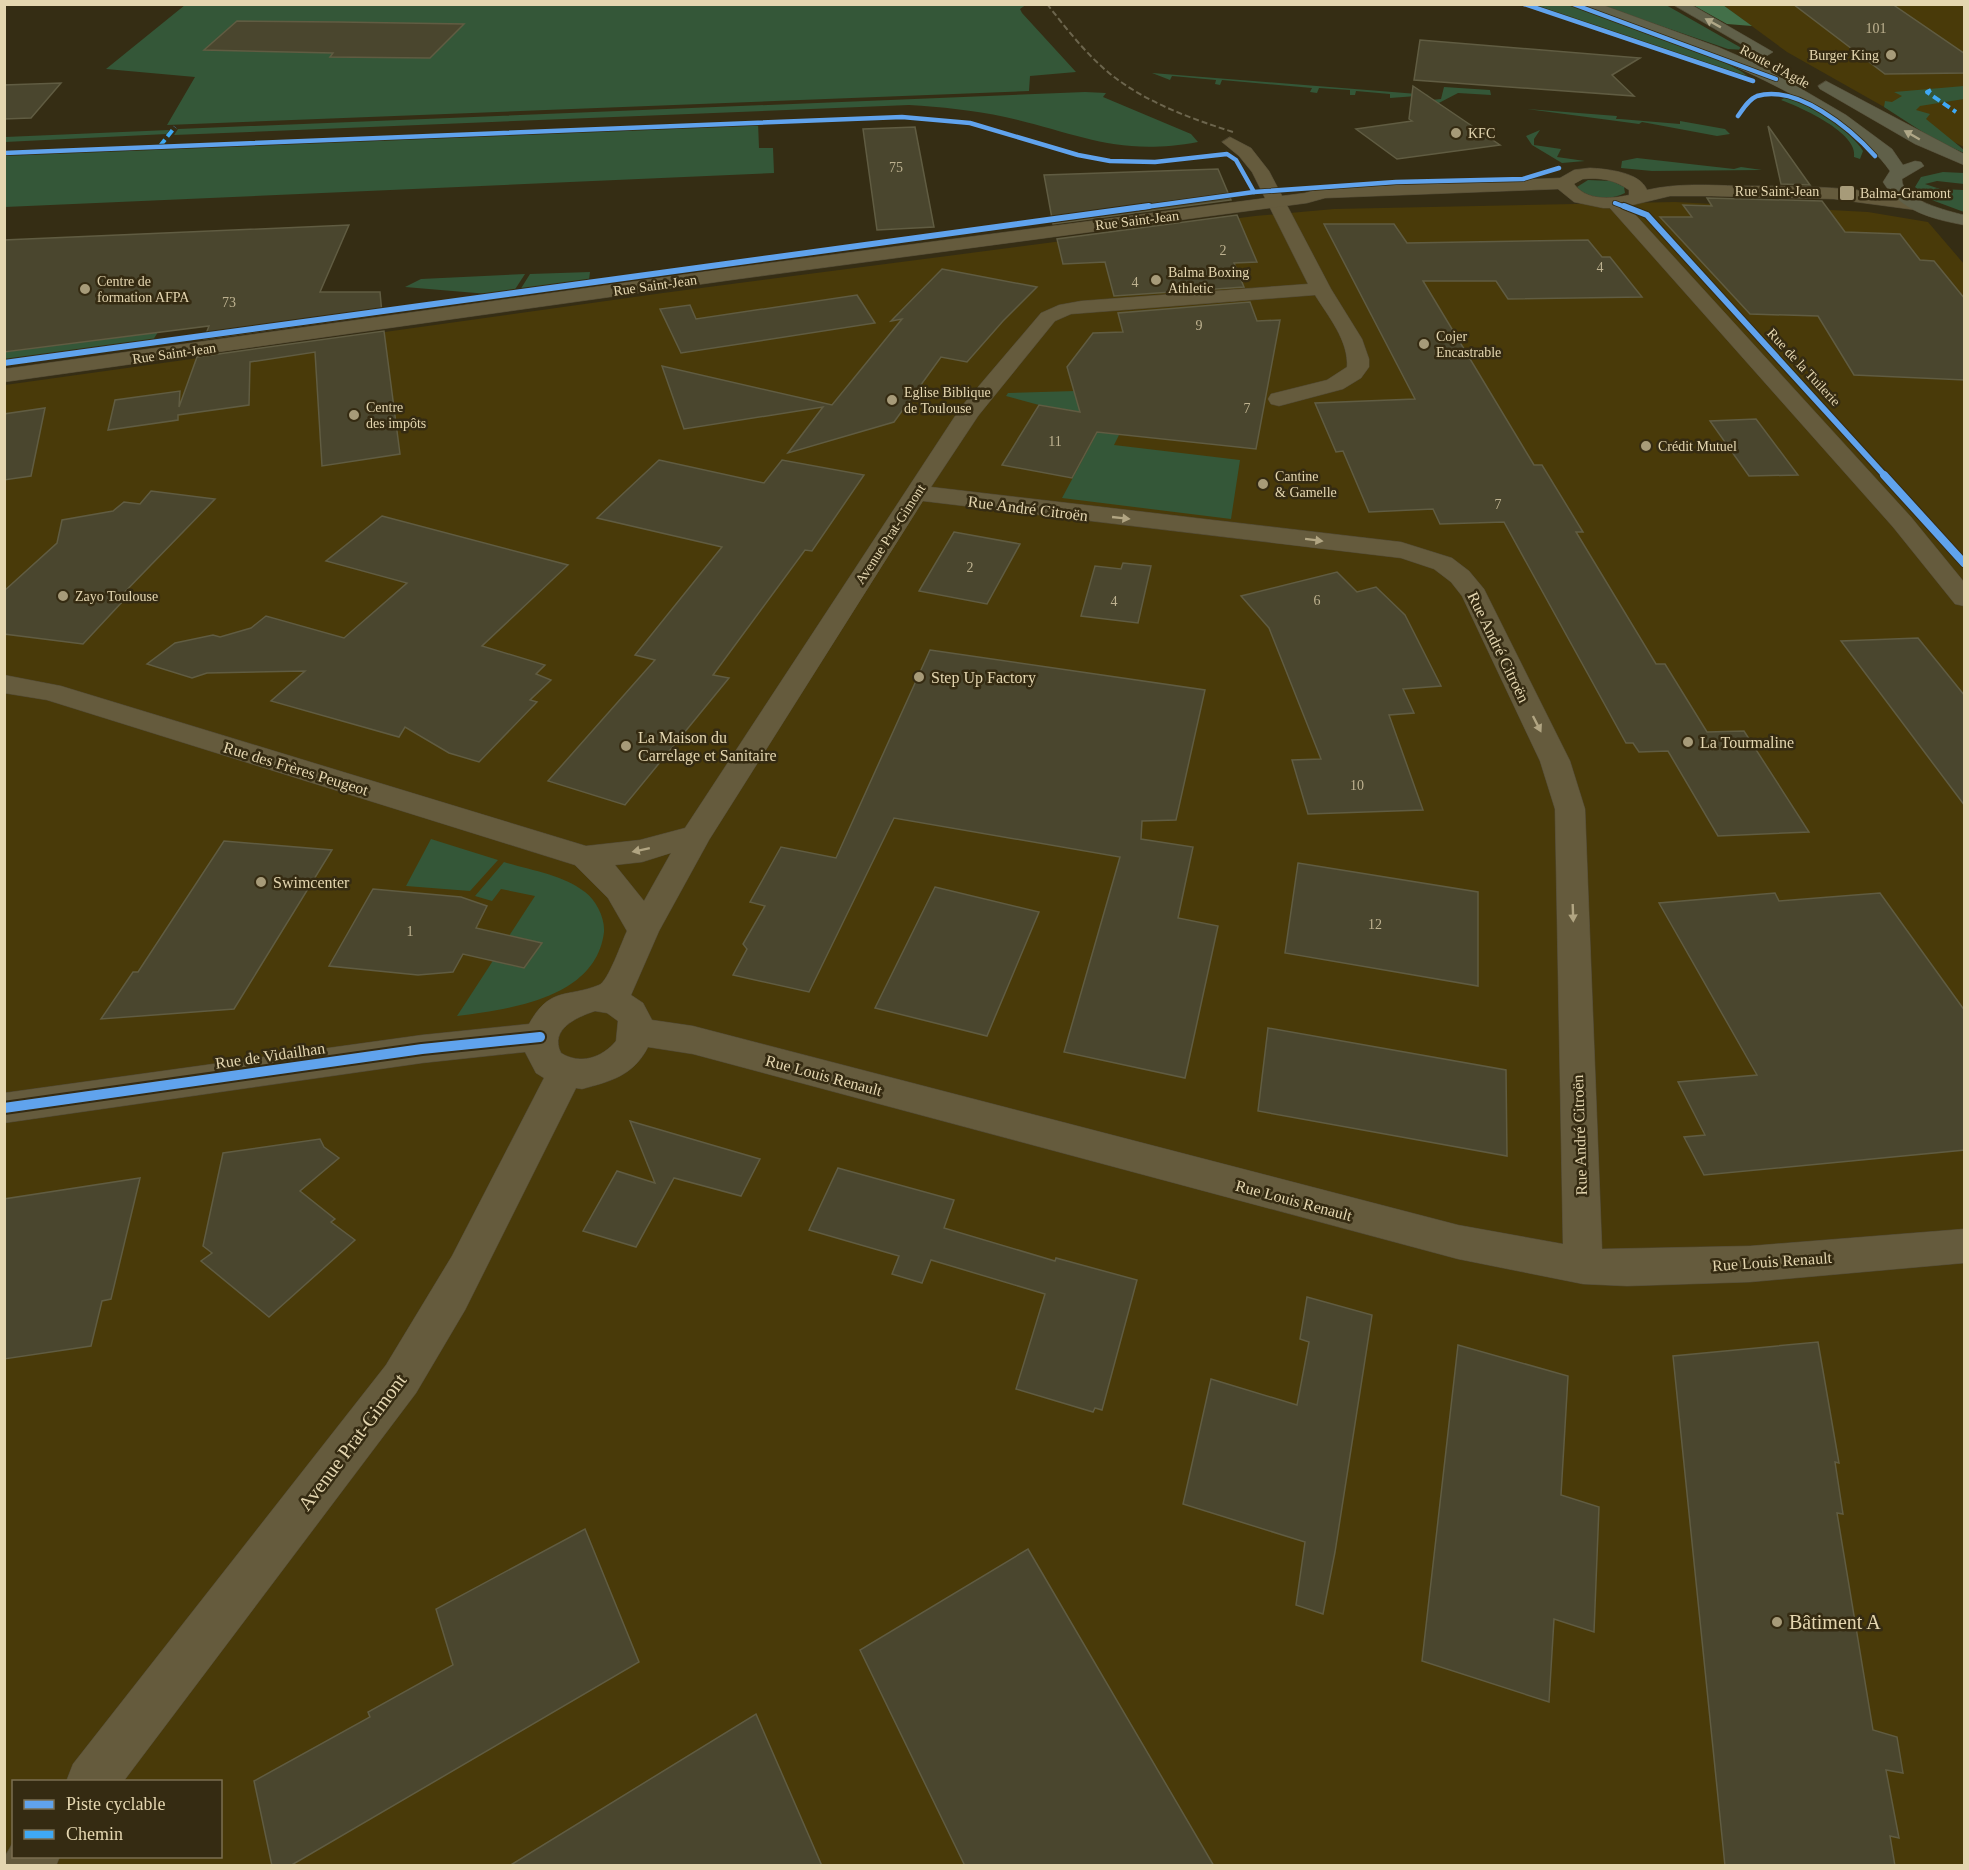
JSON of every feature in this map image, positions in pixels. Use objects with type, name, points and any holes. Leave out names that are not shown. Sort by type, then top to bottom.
[{"type":"main road","name":"Route d'Agde","points":[[1585,4],[1759,69],[1840,118],[1886,153],[1896,174],[1892,182],[1899,194],[1916,205]]},
{"type":"main road","name":"Route d'Agde","points":[[1679,4],[1775,57]]},
{"type":"main road","name":"Route d'Agde","points":[[1813,79],[1921,140],[1965,160]]},
{"type":"main road","points":[[1896,174],[1922,165],[1965,166]]},
{"type":"main road","points":[[1916,205],[1960,221]]},
{"type":"street","points":[[1230,141],[1252,160],[1277,202],[1321,289],[1340,318],[1358,356],[1359,366],[1342,382],[1279,399]]},
{"type":"street","name":"Rue Saint-Jean","points":[[4,376],[731,274],[1307,198],[1507,193],[1570,189],[1568,179],[1585,174],[1606,175],[1626,180],[1819,182],[1896,174]]},
{"type":"street","points":[[1626,180],[1638,188],[1638,196]]},
{"type":"street","points":[[1570,189],[1594,201],[1615,203]]},
{"type":"street","name":"Rue Saint-Jean","points":[[1615,203],[1638,196],[1670,192],[1838,192],[1872,195],[1916,205]]},
{"type":"street","name":"Rue de la Tuilerie","points":[[1615,203],[1930,554],[1965,598]]},
{"type":"street","name":"Avenue Prat-Gimont","points":[[607,999],[619,986],[643,931],[695,837],[969,412],[1048,317],[1066,309],[1081,307],[1321,289]]},
{"type":"street","name":"Rue André Citroën","points":[[917,493],[1401,550],[1431,557],[1464,577],[1475,594],[1555,761],[1570,809],[1583,1266]]},
{"type":"street","name":"Rue des Frères Peugeot","points":[[4,684],[51,692],[586,857],[642,851],[671,841],[695,837]]},
{"type":"street","name":"Rue des Frères Peugeot","points":[[586,857],[619,886],[632,906],[643,931]]},
{"type":"street","points":[[607,999],[624,1006],[632,1013],[636,1031],[630,1049],[613,1065],[582,1074],[566,1073],[544,1059],[539,1049],[540,1037],[550,1018],[565,1007],[582,1000],[607,999]]},
{"type":"street","name":"Rue Louis Renault","points":[[636,1031],[693,1040],[1458,1242],[1583,1266],[1679,1268],[1965,1246]]},
{"type":"street","name":"Rue de Vidailhan","points":[[4,1108],[422,1048],[540,1037]]},
{"type":"street","name":"Avenue Prat-Gimont","points":[[93,1780],[401,1379],[423,1345],[527,1149],[555,1089],[566,1073]]},
{"type":"shaded area","points":[[1723,5],[1964,5],[1964,147],[1893,112],[1787,52]]},
{"type":"shaded area","points":[[1675,202],[1868,212],[1928,222],[1964,264],[1964,1865],[5,1865],[5,385],[663,293],[1255,216],[1334,209]]},
{"type":"green space","points":[[1027,4],[1020,9],[1022,13],[1076,72],[1030,76],[1029,91],[167,125],[195,77],[106,69],[185,5]]},
{"type":"green space","points":[[1564,4],[1605,16],[1694,49],[1739,70],[1748,77],[1531,5]]},
{"type":"green space","points":[[1600,5],[1666,5],[1745,50],[1728,49]]},
{"type":"green space","points":[[1693,5],[1723,5],[1752,26],[1727,24]]},
{"type":"green space","points":[[1152,73],[1430,95],[1390,98],[1390,94],[1356,91],[1355,95],[1350,95],[1350,90],[1319,88],[1317,93],[1310,92],[1312,88],[1222,80],[1220,85],[1215,84],[1216,80],[1172,76],[1170,80]]},
{"type":"green space","points":[[1964,86],[1964,99],[1920,106],[1916,110],[1930,114],[1926,119],[1964,150],[1964,153],[1935,140],[1884,107],[1885,101],[1892,102],[1902,96],[1894,92]]},
{"type":"green space","points":[[1444,87],[1490,90],[1491,95],[1458,93],[1435,105],[1421,101],[1441,99]]},
{"type":"green space","points":[[1085,92],[1106,93],[1103,97],[1191,134],[1198,142],[1170,146],[1121,145],[1099,142],[993,115],[909,105],[174,135],[178,129]]},
{"type":"green space","points":[[1786,97],[1817,111],[1840,127],[1863,151],[1860,159],[1854,157],[1853,148],[1838,130],[1801,108],[1781,100]]},
{"type":"green space","points":[[1527,109],[1617,116],[1616,119],[1680,124],[1680,121],[1725,129],[1730,134],[1717,136],[1642,122],[1639,124]]},
{"type":"green space","points":[[758,122],[759,148],[773,148],[774,173],[5,207],[5,154]]},
{"type":"green space","points":[[169,130],[167,134],[5,142],[5,137]]},
{"type":"green space","points":[[1540,130],[1534,139],[1534,145],[1561,149],[1557,157],[1585,161],[1562,163],[1532,145],[1526,136]]},
{"type":"green space","points":[[1637,158],[1762,170],[1652,171],[1621,168],[1622,161]]},
{"type":"green space","points":[[1943,172],[1964,173],[1964,184],[1937,181],[1925,184],[1940,189],[1964,190],[1964,212],[1929,199],[1915,187],[1921,177]]},
{"type":"green space","points":[[1588,180],[1612,181],[1624,187],[1625,193],[1606,198],[1587,194],[1577,187]]},
{"type":"green space","points":[[590,272],[589,280],[520,290],[530,274]]},
{"type":"green space","points":[[525,274],[514,291],[488,294],[405,287],[421,279]]},
{"type":"green space","points":[[158,332],[153,340],[5,360],[4,352]]},
{"type":"green space","points":[[1142,389],[1114,445],[1240,460],[1231,519],[1062,498],[1106,416],[1039,405],[1006,396],[1008,393]]},
{"type":"green space","points":[[431,839],[498,860],[470,891],[406,886]]},
{"type":"green space","points":[[504,862],[567,881],[589,895],[601,915],[604,932],[598,955],[585,972],[568,986],[547,996],[524,1004],[457,1016],[535,896],[501,889],[492,901],[475,896]],"holes":[[[522,938],[541,943],[524,968],[506,964]]]},
{"type":"building","points":[[1793,4],[1892,4],[1965,54],[1965,73],[1885,74]]},
{"type":"building","points":[[237,21],[464,24],[430,58],[330,57],[333,53],[204,50]]},
{"type":"building","points":[[1420,40],[1640,58],[1612,75],[1634,96],[1414,80]]},
{"type":"building","points":[[61,83],[31,118],[4,119],[4,85]]},
{"type":"building","points":[[1413,86],[1500,145],[1397,159],[1356,129],[1412,121],[1409,119]]},
{"type":"building","points":[[1768,126],[1810,185],[1781,184]]},
{"type":"building","points":[[915,127],[934,227],[877,230],[863,129]]},
{"type":"building","points":[[1218,169],[1231,200],[1053,224],[1044,175]]},
{"type":"building","points":[[1707,198],[1822,201],[1845,232],[1900,234],[1920,260],[1934,261],[1965,299],[1965,380],[1854,375],[1818,316],[1750,314],[1660,217],[1692,217],[1683,205],[1712,206]]},
{"type":"building","points":[[1237,215],[1257,262],[1234,263],[1244,287],[1114,296],[1105,262],[1063,264],[1057,239]]},
{"type":"building","points":[[1324,224],[1394,224],[1407,243],[1588,240],[1602,257],[1610,257],[1642,297],[1508,299],[1496,281],[1423,281],[1534,465],[1542,465],[1583,532],[1576,532],[1656,664],[1665,664],[1707,732],[1744,731],[1809,832],[1718,836],[1668,751],[1639,752],[1633,743],[1626,743],[1504,522],[1440,524],[1433,509],[1369,512],[1343,451],[1336,452],[1315,403],[1415,399]]},
{"type":"building","name":"Centre de formation AFPA","points":[[349,225],[320,292],[380,292],[382,314],[204,339],[209,326],[4,352],[4,240]]},
{"type":"building","points":[[942,269],[1037,287],[967,362],[941,357],[894,422],[788,453],[823,407],[684,429],[662,366],[832,405],[902,319],[891,321]]},
{"type":"building","points":[[857,295],[875,323],[681,353],[660,309],[690,305],[696,319]]},
{"type":"building","points":[[1250,302],[1257,321],[1280,320],[1256,449],[1097,432],[1072,478],[1002,465],[1039,405],[1080,412],[1067,367],[1093,333],[1123,332],[1118,313]]},
{"type":"building","points":[[384,331],[400,454],[322,466],[315,352],[250,362],[249,405],[178,415],[178,420],[108,430],[115,400],[180,391],[179,407],[197,357]]},
{"type":"building","points":[[45,408],[31,476],[4,480],[4,414]]},
{"type":"building","points":[[1756,419],[1798,475],[1749,476],[1710,421]]},
{"type":"building","points":[[659,460],[764,483],[782,460],[864,475],[812,551],[805,550],[713,675],[729,678],[625,805],[548,781],[655,660],[635,655],[722,547],[597,518]]},
{"type":"building","points":[[151,491],[215,499],[116,601],[123,601],[83,644],[4,634],[4,591],[57,543],[62,520],[113,511],[124,502],[140,504]]},
{"type":"building","points":[[382,516],[568,565],[482,646],[545,665],[536,674],[551,680],[530,700],[537,702],[479,762],[449,753],[405,727],[399,737],[271,701],[305,671],[207,673],[192,678],[147,664],[175,643],[213,635],[220,637],[251,628],[266,616],[344,638],[407,583],[326,561]]},
{"type":"building","points":[[954,532],[1020,544],[987,604],[919,591]]},
{"type":"building","points":[[1123,563],[1151,566],[1138,623],[1081,616],[1095,566],[1121,569]]},
{"type":"building","points":[[1337,572],[1357,592],[1376,587],[1405,615],[1441,686],[1403,689],[1414,713],[1389,715],[1423,810],[1308,814],[1292,760],[1321,759],[1269,628],[1241,596]]},
{"type":"building","points":[[1918,638],[1965,696],[1965,806],[1841,641]]},
{"type":"building","points":[[930,650],[1205,690],[1176,820],[1142,821],[1141,839],[1193,847],[1178,918],[1218,926],[1185,1078],[1064,1052],[1120,857],[894,818],[809,992],[733,975],[747,949],[743,944],[765,906],[750,902],[781,847],[836,858]]},
{"type":"building","points":[[224,841],[332,850],[234,1009],[101,1019],[133,972],[138,972]]},
{"type":"building","points":[[1298,863],[1478,892],[1478,986],[1285,953]]},
{"type":"building","points":[[935,887],[1039,912],[987,1036],[875,1008]]},
{"type":"building","points":[[373,889],[461,897],[487,906],[476,928],[542,943],[524,968],[463,954],[453,972],[418,975],[329,966]]},
{"type":"building","points":[[1775,893],[1779,901],[1880,893],[1965,1011],[1965,1150],[1704,1175],[1684,1137],[1705,1135],[1678,1082],[1757,1075],[1659,903]]},
{"type":"building","points":[[1268,1028],[1506,1070],[1507,1156],[1258,1111]]},
{"type":"building","points":[[630,1121],[760,1159],[741,1196],[674,1178],[636,1247],[583,1231],[617,1171],[655,1183]]},
{"type":"building","points":[[320,1139],[324,1147],[339,1158],[300,1191],[335,1219],[331,1222],[355,1240],[269,1317],[201,1261],[212,1253],[203,1246],[223,1153]]},
{"type":"building","points":[[838,1168],[954,1200],[944,1228],[1055,1261],[1056,1258],[1137,1280],[1102,1410],[1095,1408],[1093,1412],[1016,1389],[1045,1294],[931,1260],[922,1283],[892,1274],[899,1256],[809,1230]]},
{"type":"building","points":[[140,1178],[111,1299],[102,1301],[91,1346],[4,1359],[4,1199]]},
{"type":"building","points":[[1307,1297],[1372,1315],[1335,1552],[1323,1614],[1296,1605],[1305,1542],[1183,1504],[1211,1379],[1297,1405],[1309,1342],[1300,1339]]},
{"type":"building","name":"Bâtiment A","points":[[1818,1342],[1839,1463],[1835,1462],[1843,1514],[1837,1513],[1873,1730],[1897,1737],[1903,1773],[1886,1770],[1899,1838],[1890,1836],[1895,1866],[1725,1866],[1673,1356]]},
{"type":"building","points":[[1458,1345],[1568,1376],[1561,1495],[1599,1507],[1594,1632],[1554,1619],[1549,1702],[1422,1661]]},
{"type":"building","points":[[585,1529],[639,1662],[290,1866],[272,1866],[254,1781],[370,1717],[368,1712],[453,1665],[436,1609]]},
{"type":"building","points":[[1028,1549],[1214,1866],[965,1866],[860,1650]]},
{"type":"building","points":[[756,1714],[822,1866],[509,1866]]},
{"type":"railway","points":[[1047,4],[1092,57],[1123,83],[1152,101],[1233,132]]},
{"type":"marked path","points":[[1931,90],[1927,92],[1956,112]]},
{"type":"marked path","points":[[160,146],[175,127]]},
{"type":"cycle path","points":[[1524,4],[1753,81]]},
{"type":"cycle path","points":[[1573,4],[1776,79]]},
{"type":"cycle path","points":[[1738,116],[1754,97],[1772,94],[1788,97],[1821,111],[1852,133],[1875,156]]},
{"type":"cycle path","points":[[4,153],[851,117],[902,117],[970,123],[1063,151],[1110,161],[1155,162],[1227,154],[1236,160],[1254,192]]},
{"type":"cycle path","points":[[4,363],[1254,192],[1396,182],[1523,179],[1559,168]]},
{"type":"cycle path","points":[[1615,203],[1647,215],[1964,563]]},
{"type":"cycle path","points":[[4,1108],[422,1049],[540,1037]]},
{"type":"place","name":"Burger King","points":[[1891,55]]},
{"type":"place","name":"KFC","points":[[1456,133]]},
{"type":"place","name":"Balma-Gramont","points":[[1847,193]]},
{"type":"place","name":"Balma Boxing Athletic","points":[[1156,280]]},
{"type":"place","name":"Centre de formation AFPA","points":[[85,289]]},
{"type":"place","name":"Cojer Encastrable","points":[[1424,344]]},
{"type":"place","name":"Eglise Biblique de Toulouse","points":[[892,400]]},
{"type":"place","name":"Centre des impôts","points":[[354,415]]},
{"type":"place","name":"Crédit Mutuel","points":[[1646,446]]},
{"type":"place","name":"Cantine & Gamelle","points":[[1263,484]]},
{"type":"place","name":"Zayo Toulouse","points":[[63,596]]},
{"type":"place","name":"Step Up Factory","points":[[919,677]]},
{"type":"place","name":"La Tourmaline","points":[[1688,742]]},
{"type":"place","name":"La Maison du Carrelage et Sanitaire","points":[[626,746]]},
{"type":"place","name":"Swimcenter","points":[[261,882]]},
{"type":"place","name":"Bâtiment A","points":[[1777,1622]]}]
